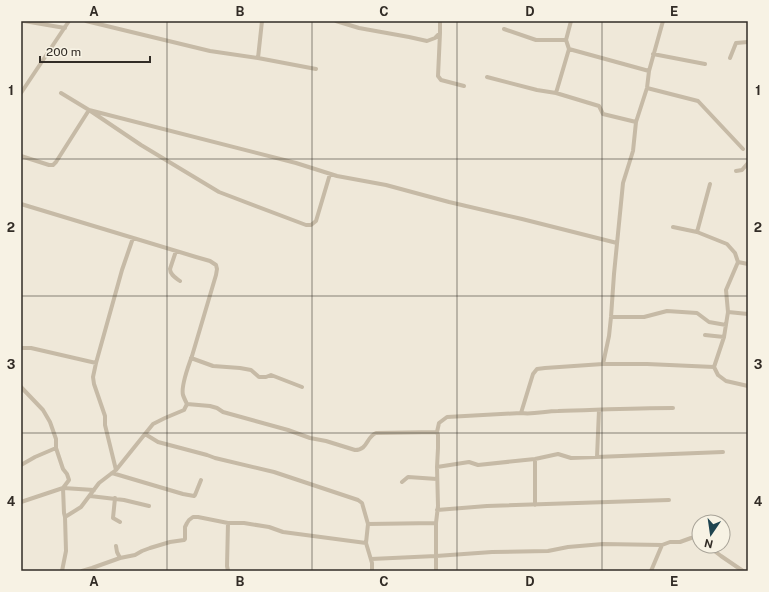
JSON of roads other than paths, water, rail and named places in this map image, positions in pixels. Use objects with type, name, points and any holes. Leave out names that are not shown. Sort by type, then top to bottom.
[{"type":"street","points":[[24,21],[65,28]]},
{"type":"street","points":[[21,93],[69,21]]},
{"type":"street","points":[[86,21],[210,51],[316,69]]},
{"type":"street","points":[[258,58],[262,21]]},
{"type":"street","points":[[336,21],[359,28],[427,41],[435,38],[440,33]]},
{"type":"street","points":[[440,21],[438,76],[441,80],[464,86]]},
{"type":"street","points":[[556,93],[569,50],[566,40],[572,21]]},
{"type":"street","points":[[603,364],[611,318],[623,183],[633,151],[636,122],[647,88],[649,70],[663,21]]},
{"type":"street","points":[[504,29],[536,40],[566,40]]},
{"type":"street","points":[[730,58],[736,43],[748,42]]},
{"type":"street","points":[[569,50],[649,70]]},
{"type":"street","points":[[653,54],[705,64]]},
{"type":"street","points":[[487,77],[536,90],[556,93],[599,106],[602,114],[636,122]]},
{"type":"street","points":[[647,88],[698,101],[743,149]]},
{"type":"street","points":[[61,93],[140,145],[219,192],[306,225],[311,225],[316,221],[330,174]]},
{"type":"street","points":[[89,110],[296,163],[330,174],[386,185],[617,243]]},
{"type":"street","points":[[21,156],[49,166],[53,165],[89,110]]},
{"type":"street","points":[[736,171],[742,170],[748,163]]},
{"type":"street","points":[[697,232],[710,184]]},
{"type":"street","points":[[21,204],[176,252],[210,261],[216,265],[217,269],[184,386],[183,395],[187,404]]},
{"type":"street","points":[[673,227],[697,232],[727,244],[735,253],[738,262],[726,290],[728,312],[726,325],[724,337],[714,367],[718,375],[726,381],[748,386]]},
{"type":"street","points":[[114,472],[105,425],[105,416],[94,384],[93,376],[122,270],[133,238]]},
{"type":"street","points":[[176,252],[170,272],[180,281]]},
{"type":"street","points":[[738,262],[748,264]]},
{"type":"street","points":[[611,318],[644,317],[667,311],[697,313],[709,322],[726,325]]},
{"type":"street","points":[[728,312],[748,314]]},
{"type":"street","points":[[704,335],[724,337]]},
{"type":"street","points":[[21,348],[31,348],[96,363]]},
{"type":"street","points":[[191,358],[213,366],[251,370],[259,377],[271,375],[302,387]]},
{"type":"street","points":[[520,413],[533,374],[537,369],[603,364],[714,367]]},
{"type":"street","points":[[21,387],[42,410],[50,422],[56,439],[56,448],[63,469],[68,474],[68,480],[63,488],[66,551],[62,571]]},
{"type":"street","points":[[187,404],[218,408],[223,412],[355,450],[360,450],[364,447],[372,435],[376,433],[437,432]]},
{"type":"street","points":[[65,517],[81,507],[94,490],[114,472],[153,424],[184,410],[187,404]]},
{"type":"street","points":[[436,571],[437,432],[439,423],[447,417],[520,413],[529,414],[549,411],[673,408]]},
{"type":"street","points":[[597,457],[599,410]]},
{"type":"street","points":[[145,434],[158,442],[215,458],[274,472],[362,502],[368,524],[366,543],[371,559],[372,571]]},
{"type":"street","points":[[21,465],[56,448]]},
{"type":"street","points":[[437,466],[469,462],[478,465],[535,459],[558,454],[571,458],[723,452]]},
{"type":"street","points":[[535,459],[535,505]]},
{"type":"street","points":[[114,472],[183,494],[194,496],[201,480]]},
{"type":"street","points":[[402,482],[408,478],[437,479]]},
{"type":"street","points":[[21,502],[63,488],[94,490]]},
{"type":"street","points":[[90,496],[115,498],[149,506]]},
{"type":"street","points":[[115,498],[113,518],[120,522]]},
{"type":"street","points":[[437,510],[487,506],[669,500]]},
{"type":"street","points":[[82,571],[120,558],[135,555],[150,548],[170,542],[184,540],[185,527],[189,520],[193,517],[228,523],[244,523],[269,527],[283,532],[366,543]]},
{"type":"street","points":[[228,523],[228,571]]},
{"type":"street","points":[[368,524],[436,523]]},
{"type":"street","points":[[371,559],[492,552],[548,552],[603,544],[662,545],[670,542],[680,542],[691,538]]},
{"type":"street","points":[[651,571],[662,545]]},
{"type":"street","points":[[116,546],[120,558]]},
{"type":"street","points":[[718,554],[743,571]]}]
